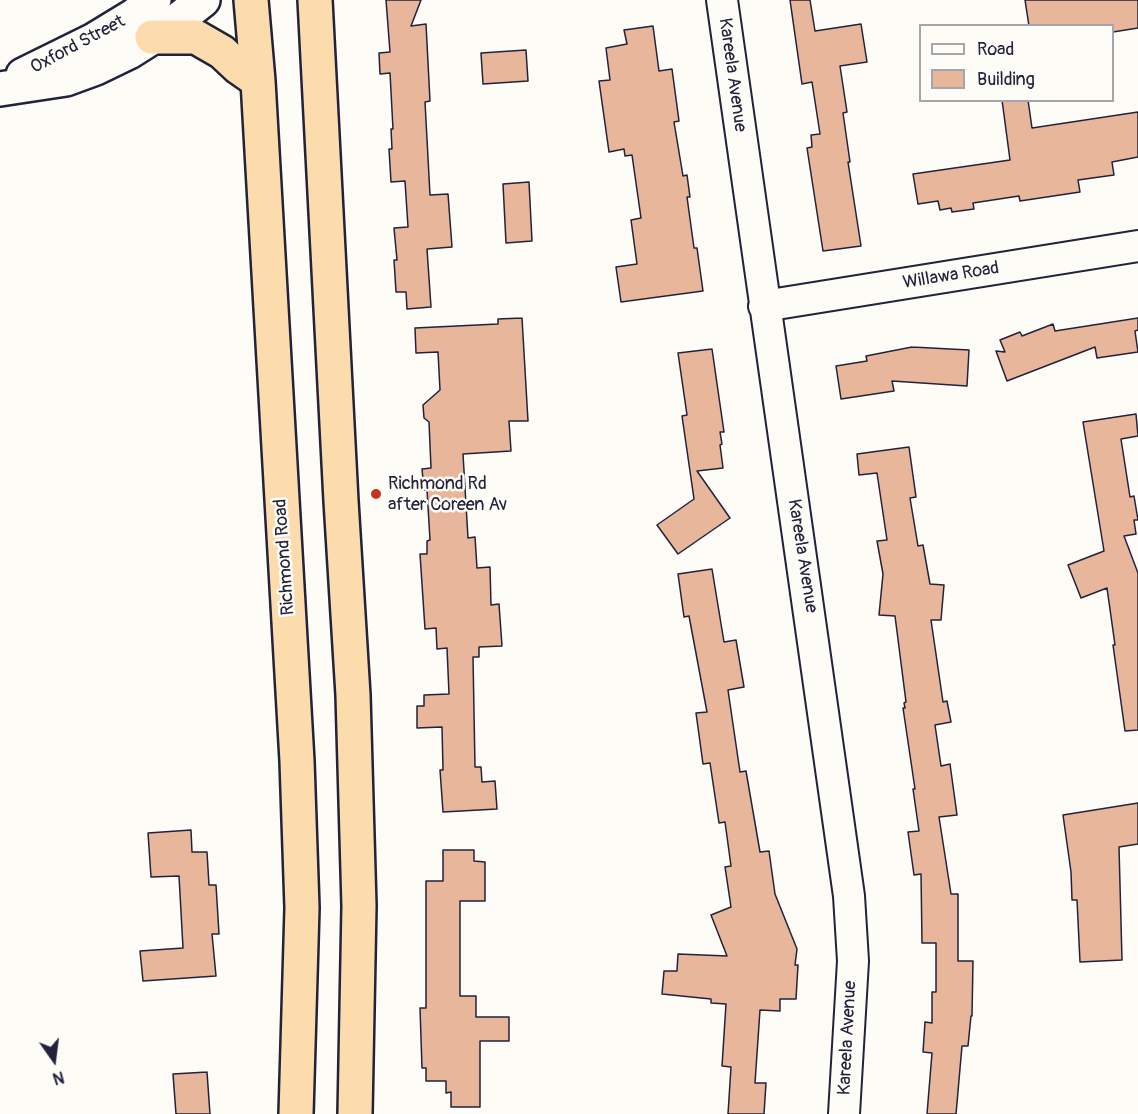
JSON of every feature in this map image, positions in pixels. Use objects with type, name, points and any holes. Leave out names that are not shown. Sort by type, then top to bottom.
[{"type":"highway","name":"Richmond Road","points":[[250,0],[258,81],[297,761],[302,908],[296,1114]]},
{"type":"highway","points":[[318,4],[341,501],[353,694],[359,906],[355,1114]]},
{"type":"highway","points":[[143,13],[196,37],[222,52],[258,81]]},
{"type":"highway","points":[[298,1082],[304,1114]]},
{"type":"street","points":[[0,87],[66,79],[96,68],[143,13],[204,0]]},
{"type":"street","name":"Kareela Avenue","points":[[722,0],[849,896],[853,961],[844,1114]]},
{"type":"street","name":"Willawa Road","points":[[764,306],[1138,246]]},
{"type":"building","points":[[386,0],[421,0],[411,26],[426,24],[430,101],[425,102],[430,195],[448,194],[452,247],[427,249],[431,307],[407,309],[406,292],[396,292],[394,260],[397,260],[394,228],[408,227],[405,181],[391,182],[389,149],[392,149],[391,129],[393,129],[390,73],[380,74],[379,53],[390,52]]},
{"type":"building","points":[[790,0],[810,0],[815,31],[861,24],[867,62],[840,66],[847,112],[843,113],[850,162],[848,162],[861,246],[823,251],[807,148],[812,147],[811,135],[820,134],[812,82],[802,84]]},
{"type":"building","points":[[1025,0],[1138,0],[1138,28],[1114,32],[1114,24],[1029,24]]},
{"type":"building","points":[[653,26],[659,71],[672,69],[679,121],[674,122],[683,176],[687,175],[690,197],[687,197],[694,248],[697,248],[703,291],[621,302],[616,267],[637,264],[631,220],[641,218],[632,155],[625,156],[624,149],[609,152],[599,81],[610,80],[606,48],[627,44],[624,30]]},
{"type":"building","points":[[526,50],[528,81],[483,84],[481,53]]},
{"type":"building","points":[[1002,102],[1028,102],[1032,128],[1138,112],[1138,157],[1112,162],[1114,175],[1078,180],[1080,192],[1020,201],[1019,196],[973,203],[974,209],[952,212],[951,208],[940,210],[938,201],[918,204],[913,174],[1010,160]]},
{"type":"building","points":[[529,182],[532,241],[506,243],[503,184]]},
{"type":"building","points":[[522,318],[528,421],[509,421],[511,451],[463,454],[468,538],[475,537],[477,568],[490,567],[491,605],[499,604],[502,646],[479,647],[479,657],[473,657],[475,767],[481,767],[482,782],[495,781],[497,809],[443,812],[440,770],[443,770],[442,727],[417,728],[417,706],[424,706],[424,695],[449,694],[447,648],[437,649],[436,628],[425,629],[420,554],[427,554],[427,541],[430,540],[427,490],[424,490],[422,469],[431,468],[429,422],[424,418],[423,405],[440,390],[438,352],[416,353],[415,328],[498,324],[498,319]]},
{"type":"building","points":[[1138,318],[1138,330],[1135,331],[1138,352],[1097,358],[1095,347],[1007,381],[996,351],[1005,352],[1000,340],[1020,332],[1022,336],[1053,324],[1055,331]]},
{"type":"building","points":[[912,347],[969,350],[967,386],[892,381],[894,391],[841,399],[836,366],[867,361],[866,356]]},
{"type":"building","points":[[712,349],[724,432],[720,432],[723,468],[697,471],[730,518],[678,554],[657,525],[694,499],[682,416],[687,415],[678,353]]},
{"type":"building","points":[[1136,414],[1138,436],[1121,439],[1130,497],[1134,496],[1138,520],[1134,520],[1136,534],[1124,536],[1138,573],[1138,730],[1125,731],[1107,588],[1081,598],[1068,565],[1104,551],[1083,422]]},
{"type":"building","points":[[909,447],[916,497],[910,498],[918,546],[923,545],[930,584],[944,585],[941,620],[931,620],[943,702],[947,701],[951,722],[935,725],[941,766],[950,764],[957,815],[939,817],[951,894],[958,894],[958,961],[973,961],[972,1016],[968,1046],[962,1046],[956,1114],[927,1114],[932,1053],[923,1052],[925,1022],[932,1023],[932,992],[936,992],[936,943],[922,943],[921,874],[914,875],[908,832],[919,831],[903,708],[906,702],[895,616],[879,615],[883,574],[877,541],[887,540],[877,473],[859,475],[857,454]]},
{"type":"building","points":[[712,569],[724,642],[736,640],[744,687],[728,690],[740,772],[746,771],[760,852],[769,851],[775,894],[797,949],[796,999],[780,999],[780,1011],[760,1010],[755,1083],[766,1083],[764,1114],[728,1114],[731,1067],[722,1066],[726,1004],[711,1003],[711,999],[662,994],[664,971],[677,971],[678,954],[727,956],[711,915],[731,907],[725,867],[731,866],[725,822],[719,823],[710,763],[703,764],[696,713],[707,712],[689,616],[684,617],[678,574]]},
{"type":"building","points":[[1138,803],[1138,844],[1119,847],[1122,960],[1080,962],[1077,900],[1072,900],[1071,872],[1063,815]]},
{"type":"building","points":[[191,830],[192,852],[207,852],[209,885],[216,885],[219,934],[212,934],[216,976],[143,981],[140,951],[183,948],[179,876],[151,877],[148,833]]},
{"type":"building","points":[[443,850],[474,850],[474,861],[485,862],[485,901],[460,901],[460,996],[476,996],[476,1017],[509,1017],[509,1041],[480,1041],[480,1107],[451,1107],[451,1092],[446,1093],[446,1081],[426,1081],[426,1068],[422,1068],[420,1008],[426,1008],[426,881],[443,881]]},
{"type":"building","points":[[207,1072],[210,1114],[176,1114],[173,1074]]},
{"type":"place","name":"Richmond Rd after Coreen Av","points":[[376,494]]}]
